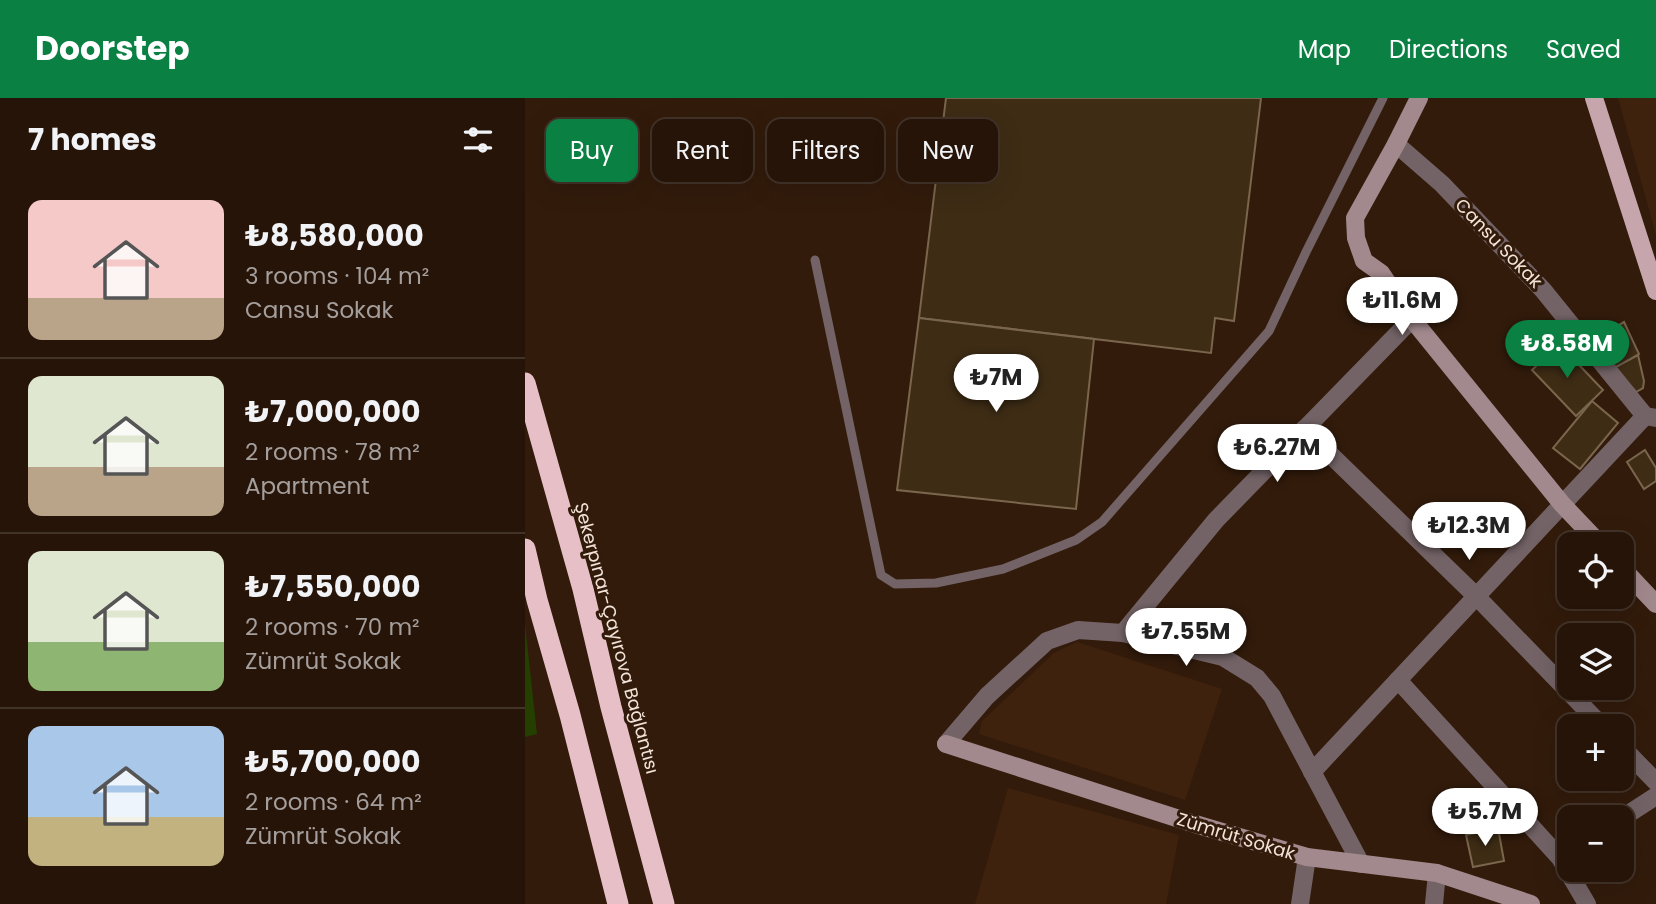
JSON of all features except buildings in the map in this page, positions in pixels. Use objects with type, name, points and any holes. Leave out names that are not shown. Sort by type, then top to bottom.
[{"type":"highway","name":"Şekerpınar-Çayırova Bağlantısı","points":[[525,383],[583,589],[611,707],[664,904]]},
{"type":"highway","points":[[525,549],[618,904]]},
{"type":"main road","points":[[1594,98],[1656,291]]},
{"type":"street","points":[[1419,98],[1397,144],[1355,218],[1356,238],[1364,261],[1381,273],[1412,319],[1562,504],[1589,532]]},
{"type":"street","name":"Cansu Sokak","points":[[1397,144],[1442,184],[1543,289],[1650,417]]},
{"type":"street","points":[[1361,864],[1272,696],[1257,678],[1223,657],[1123,633],[1216,520],[1412,319]]},
{"type":"street","points":[[1312,772],[1562,504],[1650,417]]},
{"type":"street","points":[[1304,429],[1476,596],[1590,714]]},
{"type":"street","points":[[1634,581],[1656,604]]},
{"type":"street","name":"Zümrüt Sokak","points":[[1123,633],[1078,630],[1047,641],[987,696],[946,744],[1307,858],[1437,873],[1531,904]]},
{"type":"street","points":[[1398,680],[1557,847]]},
{"type":"street","points":[[1634,759],[1656,782]]},
{"type":"street","points":[[1634,810],[1656,796]]},
{"type":"street","points":[[1300,904],[1307,858]]},
{"type":"street","points":[[1434,904],[1437,873]]},
{"type":"street","points":[[1577,882],[1587,904]]},
{"type":"lane","points":[[814,260],[881,575],[895,584],[936,583],[1003,569],[1076,540],[1102,522],[1269,331],[1383,98]]},
{"type":"shaded area","points":[[1618,98],[1656,98],[1656,235]]},
{"type":"shaded area","points":[[1077,642],[1222,689],[1185,800],[979,734],[982,721],[1054,653]]},
{"type":"shaded area","points":[[1008,788],[1179,835],[1166,904],[975,904]]},
{"type":"green space","points":[[525,624],[537,734],[525,737]]}]
